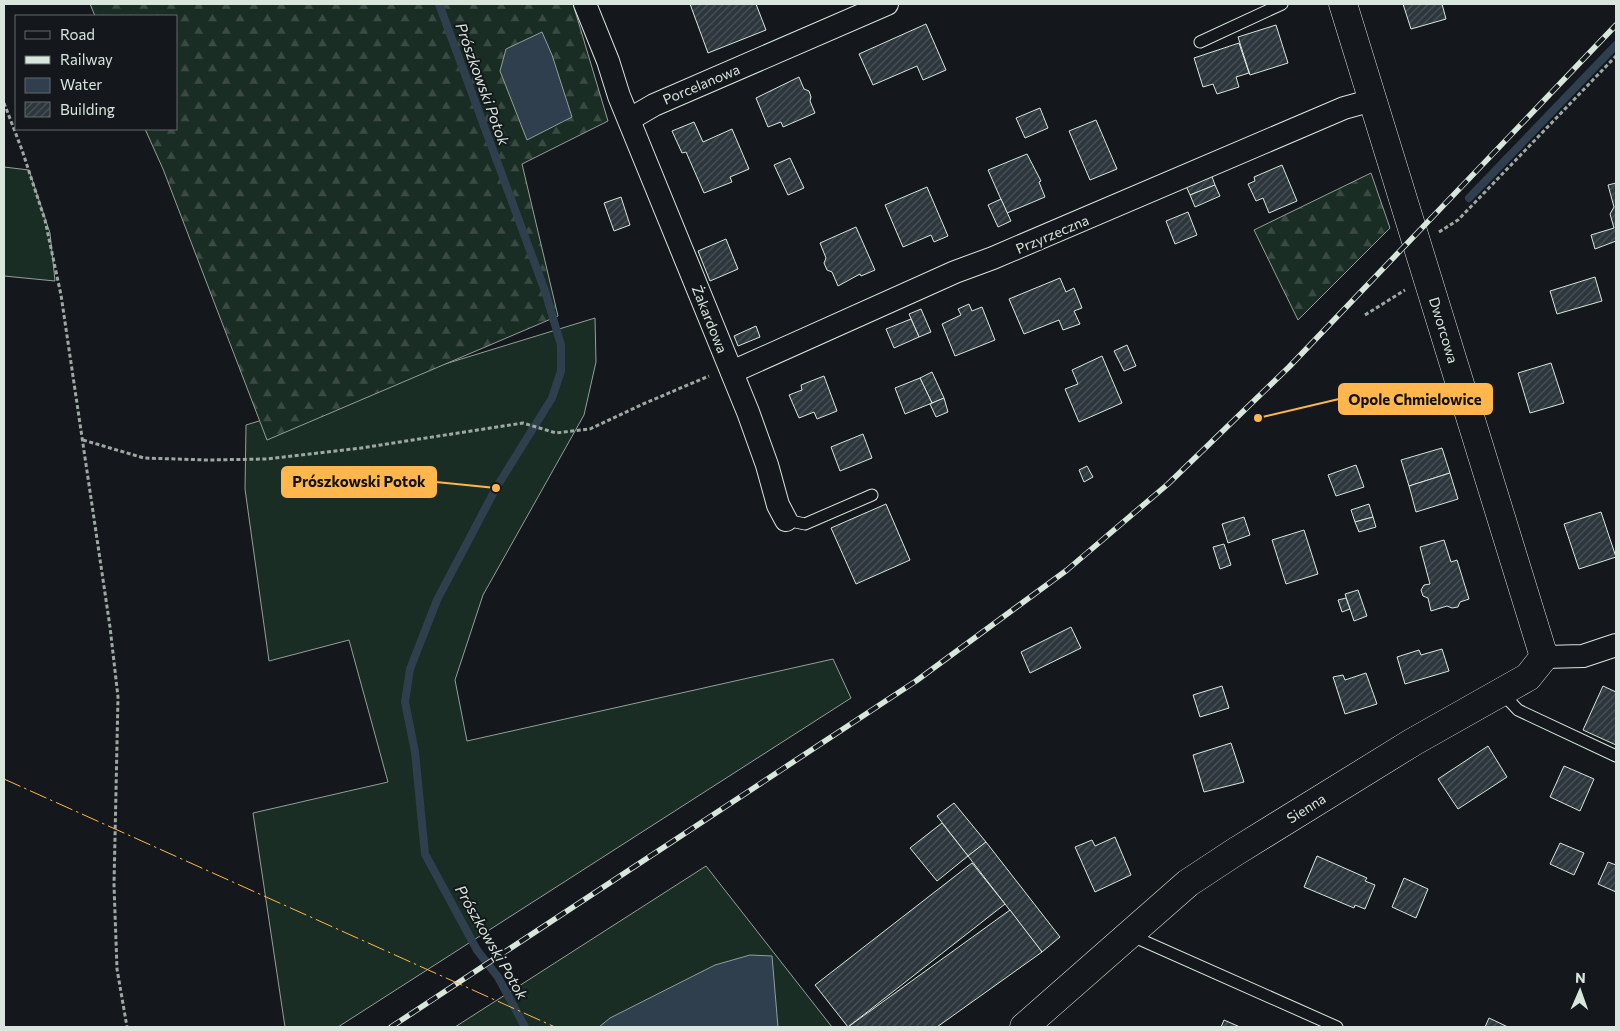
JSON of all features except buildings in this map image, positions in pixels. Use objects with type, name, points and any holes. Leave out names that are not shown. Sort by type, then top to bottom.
[{"type":"street","points":[[585,4],[608,61],[619,96],[630,119]]},
{"type":"street","name":"Porcelanowa","points":[[630,119],[654,104],[887,4]]},
{"type":"street","name":"Dworcowa","points":[[1343,4],[1544,657]]},
{"type":"street","name":"Przyrzeczna","points":[[732,372],[955,272],[1002,255],[1344,108],[1374,100]]},
{"type":"street","name":"Żakardowa","points":[[630,119],[732,372],[767,465],[778,505],[786,520]]},
{"type":"street","points":[[1544,657],[1583,656],[1616,644]]},
{"type":"street","name":"Sienna","points":[[1024,1027],[1188,883],[1413,742],[1528,677],[1544,657]]},
{"type":"lane","points":[[1200,42],[1282,4]]},
{"type":"lane","points":[[786,520],[805,524],[872,495]]},
{"type":"lane","points":[[1502,692],[1518,710],[1616,756]]},
{"type":"lane","points":[[1128,935],[1337,1027]]},
{"type":"path","points":[[1418,245],[1458,220],[1616,56]]},
{"type":"path","points":[[4,104],[22,150],[45,220],[61,295],[110,627],[118,697],[114,894],[117,969],[127,1027]]},
{"type":"path","points":[[1365,315],[1409,288]]},
{"type":"path","points":[[83,440],[144,458],[207,460],[267,459],[528,424],[556,433],[590,429],[708,377],[732,372]]},
{"type":"green space","points":[[90,4],[573,4],[608,121],[522,164],[558,316],[267,440],[163,169],[145,130],[178,130],[178,15],[95,15]]},
{"type":"green space","points":[[4,167],[29,170],[50,233],[55,281],[4,276]]},
{"type":"green space","points":[[1371,173],[1390,228],[1298,320],[1254,230]]},
{"type":"green space","points":[[595,318],[596,362],[584,415],[483,595],[455,680],[467,741],[833,659],[851,698],[338,1027],[285,1027],[253,813],[388,782],[349,640],[269,661],[245,489],[246,425]]},
{"type":"green space","points":[[706,866],[832,1027],[455,1027]]},
{"type":"water","points":[[542,32],[552,55],[572,117],[527,140],[500,71],[506,49]]},
{"type":"water","points":[[750,955],[772,956],[778,1027],[599,1027],[610,1018],[715,965]]},
{"type":"waterway","name":"Prószkowski Potok","points":[[439,4],[545,291],[561,345],[561,371],[552,398],[496,488],[437,600],[410,669],[405,702],[415,752],[425,854],[477,950],[498,977],[525,1027]]},
{"type":"waterway","points":[[1469,198],[1616,45]]},
{"type":"railway","points":[[391,1027],[916,681],[1067,570],[1168,484],[1289,367],[1616,25]]},
{"type":"power","points":[[4,779],[555,1027]]},
{"type":"place","name":"Opole Chmielowice","points":[[1258,418]]},
{"type":"place","name":"Prószkowski Potok","points":[[496,488]]}]
